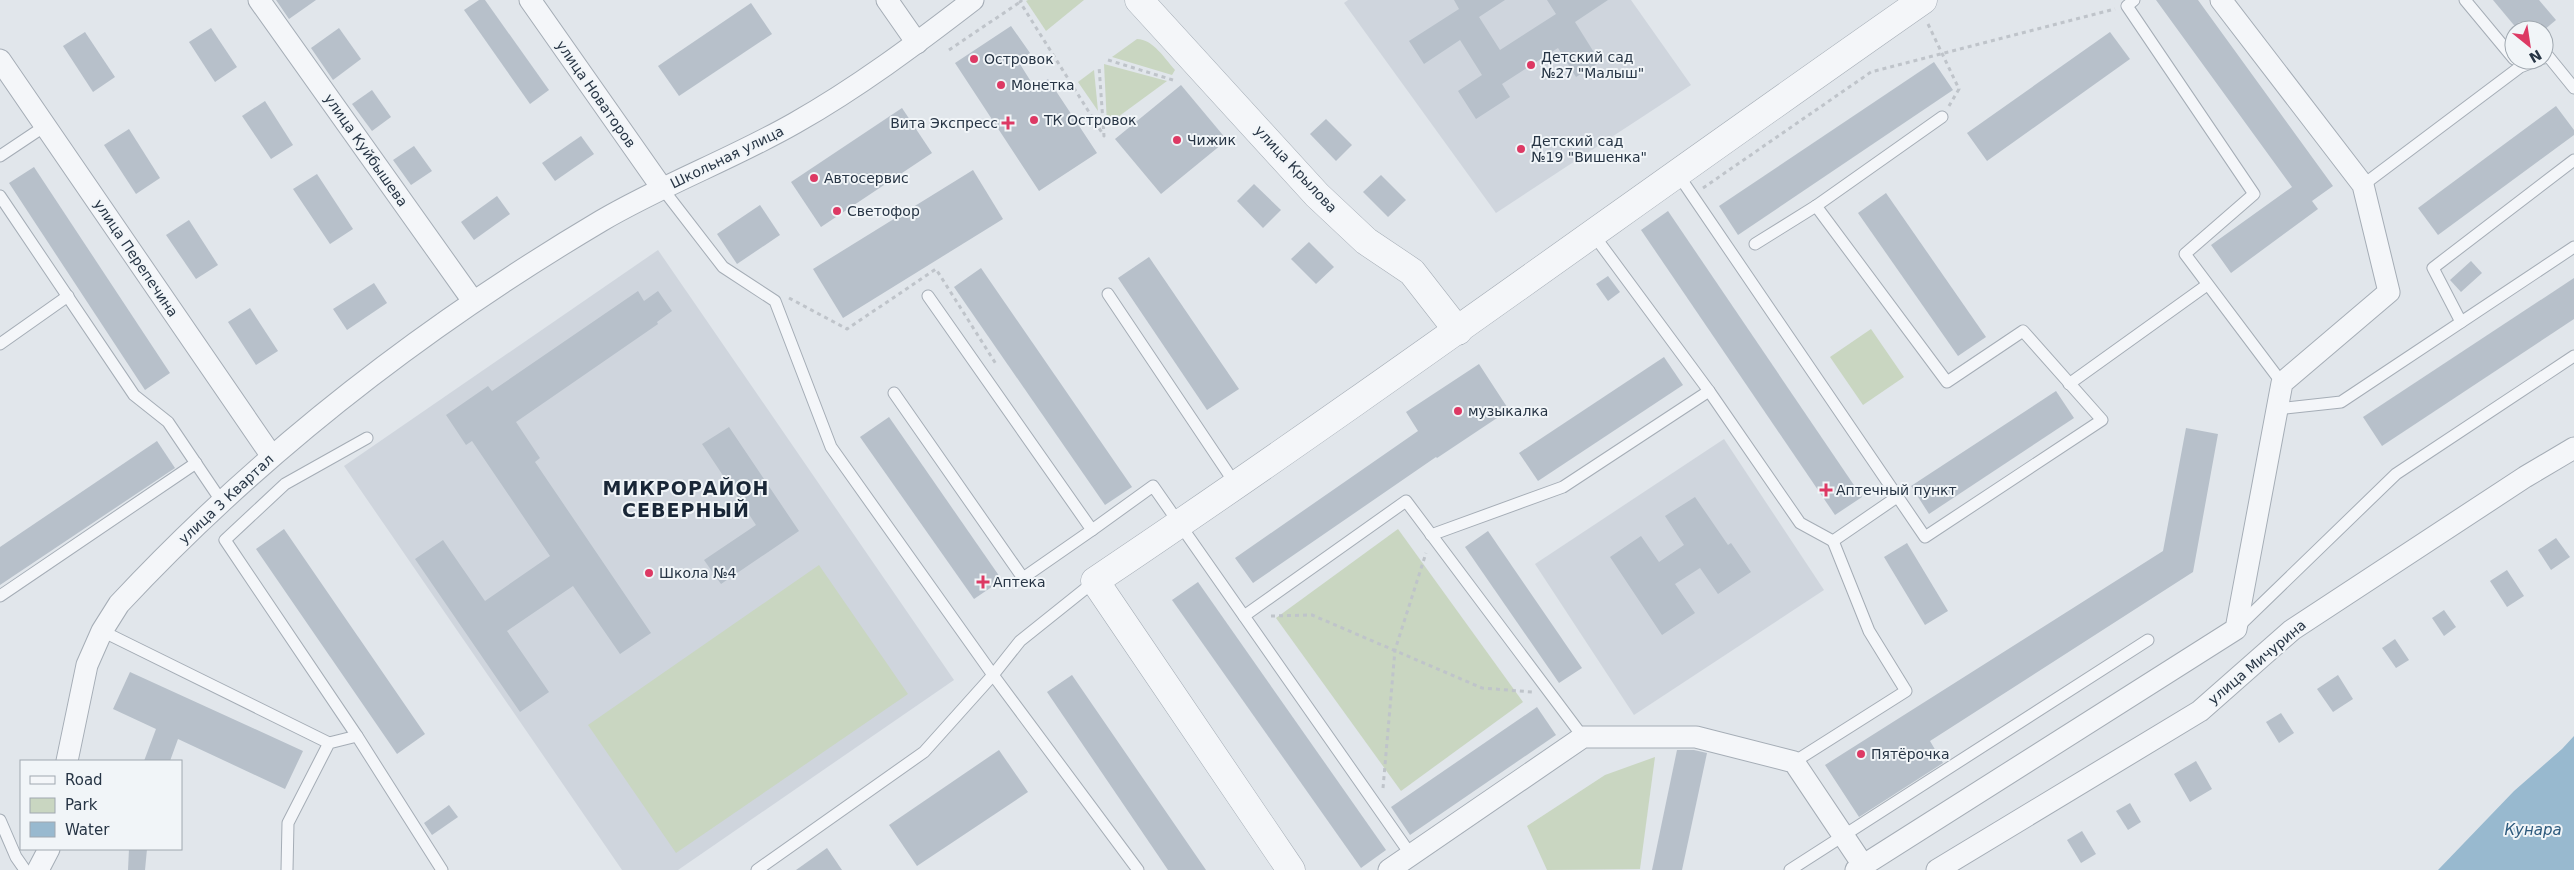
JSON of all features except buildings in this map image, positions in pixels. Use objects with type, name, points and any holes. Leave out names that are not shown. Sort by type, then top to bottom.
[{"type":"street","name":"улица Куйбышева","points":[[259,0],[473,301]]},
{"type":"street","name":"улица Новаторов","points":[[530,0],[662,188]]},
{"type":"street","points":[[887,0],[917,43]]},
{"type":"street","name":"Школьная улица","points":[[473,301],[603,220],[662,188],[794,124],[917,43],[972,0]]},
{"type":"street","name":"улица Крылова","points":[[1139,0],[1317,195],[1366,241],[1412,272],[1458,331]]},
{"type":"street","points":[[1389,870],[1583,737],[1696,737],[1794,762],[1844,838],[1859,868],[2236,629],[2282,384],[2390,292],[2363,185],[2221,0]]},
{"type":"street","points":[[1291,870],[1095,581],[1458,331],[1677,173],[1920,2]]},
{"type":"street","name":"улица Перепечина","points":[[0,60],[271,455]]},
{"type":"street","name":"улица 3 Квартал","points":[[67,760],[87,665],[102,631],[124,598],[271,455],[378,370],[473,301]]},
{"type":"street","name":"улица Мичурина","points":[[1936,870],[2200,711],[2292,630],[2525,476],[2574,448]]},
{"type":"lane","points":[[2465,0],[2504,47]]},
{"type":"lane","points":[[2131,3],[2254,194],[2184,254],[2282,384]]},
{"type":"lane","points":[[2554,63],[2574,88]]},
{"type":"lane","points":[[2363,185],[2506,70]]},
{"type":"lane","points":[[1756,244],[1816,206],[1942,117]]},
{"type":"lane","points":[[0,156],[45,126]]},
{"type":"lane","points":[[2461,322],[2433,268],[2574,160]]},
{"type":"lane","points":[[1677,173],[1925,537],[2102,420],[2023,332],[1947,382],[1816,206]]},
{"type":"lane","points":[[662,188],[723,267],[775,301],[831,447],[993,675],[1138,870]]},
{"type":"lane","points":[[0,196],[134,395],[168,422],[222,502]]},
{"type":"lane","points":[[1593,234],[1709,391],[1800,522],[1833,541],[1869,631],[1906,691],[1794,762]]},
{"type":"lane","points":[[2278,409],[2341,402],[2574,247]]},
{"type":"lane","points":[[2070,384],[2208,285]]},
{"type":"lane","points":[[1108,294],[1236,485]]},
{"type":"lane","points":[[0,344],[68,296]]},
{"type":"lane","points":[[928,296],[1092,530]]},
{"type":"lane","points":[[2236,629],[2396,474],[2574,356]]},
{"type":"lane","points":[[1431,535],[1563,487],[1709,391]]},
{"type":"lane","points":[[894,393],[1023,578],[1153,486],[1411,855]]},
{"type":"lane","points":[[367,438],[285,484],[225,540],[357,736],[442,870]]},
{"type":"lane","points":[[0,596],[196,463]]},
{"type":"lane","points":[[1833,541],[1897,497]]},
{"type":"lane","points":[[1244,616],[1406,501],[1583,737]]},
{"type":"lane","points":[[757,870],[924,752],[993,675],[1020,641],[1095,581]]},
{"type":"lane","points":[[102,631],[329,743],[357,736]]},
{"type":"lane","points":[[1790,870],[1844,838],[2148,640]]},
{"type":"lane","points":[[287,870],[288,823],[329,743]]},
{"type":"lane","points":[[0,820],[16,857],[24,870]]},
{"type":"path","points":[[949,50],[1021,1],[1104,136],[1099,66]]},
{"type":"path","points":[[1920,2],[1959,89],[1942,117]]},
{"type":"path","points":[[1692,196],[1871,72],[2131,3]]},
{"type":"path","points":[[1108,60],[1173,80]]},
{"type":"path","points":[[847,329],[936,269],[999,369]]},
{"type":"path","points":[[1380,811],[1395,650],[1431,535]]},
{"type":"path","points":[[1244,616],[1312,615],[1482,688],[1550,694]]},
{"type":"shaded area","name":"Детский сад №19 \"Вишенка\"","points":[[1348,0],[1631,0],[1691,85],[1496,213],[1344,3]]},
{"type":"shaded area","name":"Школа №4","points":[[658,250],[954,680],[678,870],[622,870],[344,466]]},
{"type":"shaded area","points":[[1724,439],[1824,590],[1634,715],[1535,564]]},
{"type":"green space","points":[[1084,0],[1046,31],[1026,1]]},
{"type":"green space","points":[[1137,39],[1148,42],[1158,50],[1175,70],[1172,75],[1112,57]]},
{"type":"green space","points":[[1104,64],[1167,81],[1107,125]]},
{"type":"green space","points":[[1094,70],[1098,111],[1078,82]]},
{"type":"green space","points":[[1871,329],[1904,377],[1863,405],[1830,357]]},
{"type":"green space","points":[[1398,529],[1523,702],[1401,791],[1276,618]]},
{"type":"green space","points":[[819,565],[908,694],[676,853],[588,725]]},
{"type":"green space","points":[[1655,757],[1640,869],[1547,870],[1527,826],[1605,775]]},
{"type":"water","name":"Кунара","points":[[2574,736],[2574,870],[2438,870],[2514,791]]},
{"type":"place","name":"Островок","points":[[974,59]]},
{"type":"place","name":"Детский сад №27 \"Малыш\"","points":[[1531,65]]},
{"type":"place","name":"Монетка","points":[[1001,85]]},
{"type":"place","name":"ТК Островок","points":[[1034,120]]},
{"type":"place","name":"Вита Экспресс","points":[[1008,123]]},
{"type":"place","name":"Чижик","points":[[1177,140]]},
{"type":"place","name":"Детский сад №19 \"Вишенка\"","points":[[1521,149]]},
{"type":"place","name":"Автосервис","points":[[814,178]]},
{"type":"place","name":"Светофор","points":[[837,211]]},
{"type":"place","name":"музыкалка","points":[[1458,411]]},
{"type":"place","name":"Аптечный пункт","points":[[1826,490]]},
{"type":"place","name":"Школа №4","points":[[649,573]]},
{"type":"place","name":"Аптека","points":[[983,582]]},
{"type":"place","name":"Пятёрочка","points":[[1861,754]]},
{"type":"district","name":"МИКРОРАЙОН СЕВЕРНЫЙ","points":[[686,499]]}]
